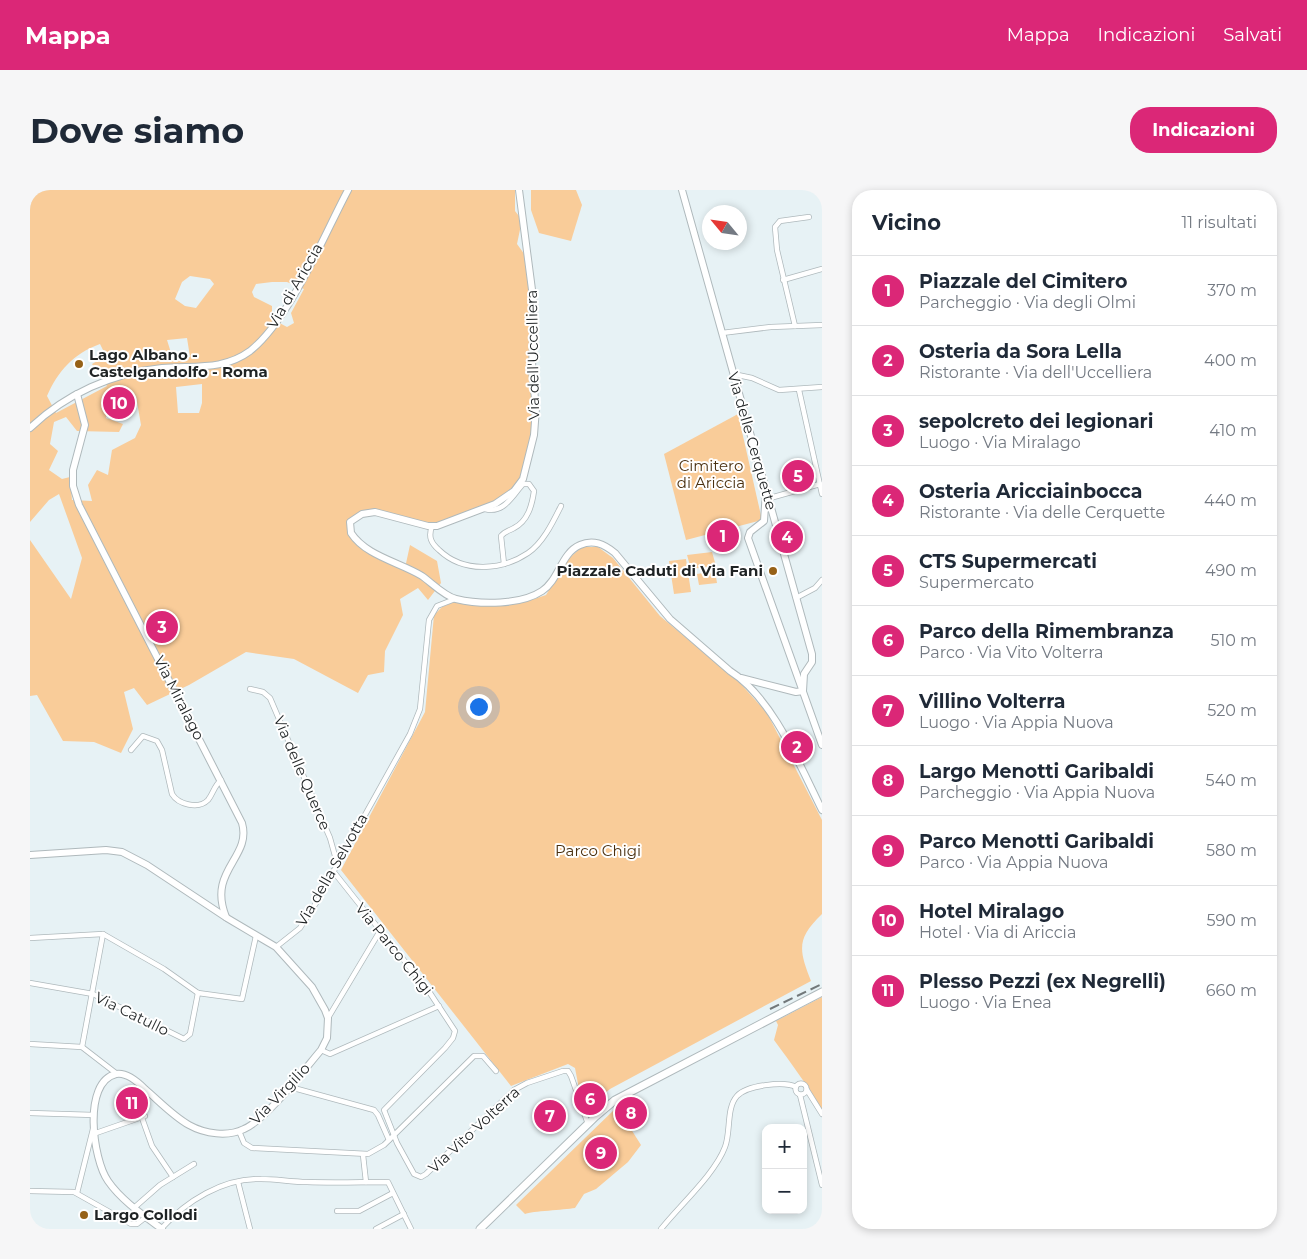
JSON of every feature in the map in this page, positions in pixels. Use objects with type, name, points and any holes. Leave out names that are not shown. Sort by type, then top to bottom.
[{"type":"main road","points":[[480,1229],[609,1105],[639,1087],[822,992]]},
{"type":"street","name":"Via di Ariccia","points":[[30,428],[57,405],[115,377],[162,368],[216,365],[235,359],[249,351],[270,331],[282,316],[348,190]]},
{"type":"street","name":"Via dell'Uccelliera","points":[[432,526],[485,509],[510,495],[520,484],[528,465],[535,426],[532,370],[534,304],[519,190]]},
{"type":"street","name":"Via delle Cerquette","points":[[682,190],[766,490],[770,498],[812,654],[812,662],[804,674],[803,691]]},
{"type":"street","points":[[795,326],[776,247],[776,225],[780,221],[809,216]]},
{"type":"street","points":[[783,280],[822,269]]},
{"type":"street","points":[[722,333],[822,325]]},
{"type":"street","points":[[733,374],[752,378],[776,390],[822,387]]},
{"type":"street","points":[[799,390],[822,494]]},
{"type":"street","name":"Via Miralago","points":[[77,394],[85,425],[72,470],[73,486],[78,500],[241,819],[244,834],[242,844],[222,880],[221,901],[226,918]]},
{"type":"street","points":[[485,509],[500,508],[523,484],[529,484],[534,491],[527,516],[515,528],[505,531],[501,536],[504,564]]},
{"type":"street","points":[[770,498],[820,484]]},
{"type":"street","points":[[766,490],[764,521],[750,532],[748,538],[822,745]]},
{"type":"street","points":[[561,506],[534,548],[504,564],[472,566],[452,560],[433,544],[430,534],[432,526],[372,512],[357,516],[350,522],[349,528],[355,539],[364,546],[421,576],[455,599],[493,602],[530,597],[549,585],[568,554],[575,548],[587,542],[600,543],[614,553],[670,619],[741,678],[768,709],[822,810]]},
{"type":"street","points":[[796,598],[814,588],[822,580]]},
{"type":"street","name":"Via della Selvotta","points":[[276,947],[300,928],[416,722],[421,697],[426,637],[430,616],[437,606],[455,599]]},
{"type":"street","points":[[741,678],[796,692],[803,691]]},
{"type":"street","name":"Via delle Querce","points":[[250,689],[263,692],[271,700],[330,838],[337,862],[333,871]]},
{"type":"street","points":[[131,750],[143,736],[157,740],[163,754],[172,794],[187,804],[205,803],[221,780]]},
{"type":"street","points":[[30,855],[106,850],[122,852],[147,865],[226,918],[276,947],[312,987],[328,1018]]},
{"type":"street","name":"Via Parco Chigi","points":[[333,871],[454,1027]]},
{"type":"street","points":[[328,1018],[380,931]]},
{"type":"street","points":[[30,938],[103,934],[164,969],[198,993],[242,999],[256,936]]},
{"type":"street","points":[[82,1047],[103,934]]},
{"type":"street","name":"Via Catullo","points":[[30,982],[93,994],[178,1037],[186,1038],[190,1032],[198,993]]},
{"type":"street","name":"Via Virgilio","points":[[321,1050],[330,1054],[439,1006]]},
{"type":"street","name":"Via Virgilio","points":[[117,1074],[128,1076],[141,1085],[192,1126],[216,1133],[239,1131],[256,1121],[290,1087],[321,1050],[327,1038],[328,1018]]},
{"type":"street","name":"Via Vito Volterra","points":[[454,1027],[454,1036],[449,1044],[386,1107],[385,1114],[393,1134],[413,1172],[418,1177],[423,1176],[513,1091],[526,1083],[566,1070],[571,1076],[588,1124]]},
{"type":"street","points":[[30,1044],[82,1047],[117,1074]]},
{"type":"street","points":[[239,1131],[243,1142],[250,1148],[363,1155],[376,1151],[389,1140],[474,1056],[483,1056],[496,1071]]},
{"type":"street","points":[[117,1074],[108,1077],[98,1089],[94,1101],[94,1125],[106,1178],[135,1207],[162,1229],[180,1210],[201,1196],[238,1182],[258,1179],[306,1182],[388,1182],[411,1229]]},
{"type":"street","points":[[661,1229],[723,1152],[729,1130],[732,1105],[738,1095],[744,1091],[767,1086],[789,1084],[796,1087],[802,1084],[822,1114]]},
{"type":"street","points":[[290,1087],[374,1110],[381,1120],[389,1140]]},
{"type":"street","points":[[796,1087],[796,1092],[800,1095],[822,1185]]},
{"type":"street","points":[[800,1095],[804,1094],[807,1090]]},
{"type":"street","points":[[30,1113],[94,1115]]},
{"type":"street","points":[[96,1133],[144,1117],[152,1146],[173,1177]]},
{"type":"street","points":[[77,1193],[94,1125]]},
{"type":"street","points":[[363,1155],[366,1182]]},
{"type":"street","points":[[135,1207],[153,1190],[194,1164]]},
{"type":"street","points":[[238,1182],[250,1229]]},
{"type":"street","points":[[30,1192],[66,1190],[77,1193],[126,1223],[136,1224],[146,1217]]},
{"type":"street","points":[[337,1212],[358,1211],[393,1193]]},
{"type":"street","points":[[376,1229],[404,1214]]},
{"type":"green space","points":[[30,190],[515,190],[515,211],[522,220],[517,244],[530,262],[531,397],[536,408],[526,470],[510,495],[437,526],[375,512],[350,522],[357,541],[405,568],[410,545],[437,561],[441,583],[428,600],[418,588],[400,599],[403,615],[385,651],[384,672],[368,675],[358,693],[294,659],[246,652],[189,685],[147,705],[134,688],[124,692],[133,729],[121,753],[94,742],[63,741],[37,695],[30,696],[30,540],[71,599],[82,558],[59,494],[49,500],[30,522]],"holes":[[[190,276],[210,279],[214,284],[196,308],[185,306],[175,299],[182,282]],[[272,282],[287,282],[304,289],[291,313],[294,323],[287,327],[272,319],[272,306],[254,297],[252,292],[256,284]],[[187,338],[190,357],[172,356],[167,340]],[[100,344],[106,356],[92,364],[107,386],[56,413],[47,396],[51,387],[67,364],[90,348]],[[202,384],[202,403],[199,413],[178,413],[176,387]],[[112,390],[136,396],[141,425],[135,438],[112,450],[108,475],[97,470],[88,485],[92,501],[72,500],[70,477],[62,479],[49,470],[58,451],[50,444],[54,422],[66,417],[77,431],[119,432],[123,424],[106,418]]]},
{"type":"green space","points":[[531,190],[576,190],[582,205],[571,241],[539,233],[531,210]]},
{"type":"green space","name":"Cimitero di Ariccia","points":[[738,414],[762,520],[686,540],[664,454]]},
{"type":"green space","name":"Parco Chigi","points":[[582,547],[598,547],[613,558],[660,616],[740,683],[767,713],[822,820],[822,914],[808,931],[802,945],[804,961],[811,981],[610,1089],[587,1109],[579,1089],[575,1068],[568,1064],[511,1086],[341,870],[425,712],[434,615],[442,607],[454,602],[494,606],[525,602],[546,595],[568,559]]},
{"type":"green space","points":[[712,552],[716,566],[691,569],[687,555]]},
{"type":"green space","points":[[686,559],[691,592],[674,594],[669,561]]},
{"type":"green space","points":[[715,571],[717,583],[699,585],[697,574]]},
{"type":"green space","points":[[822,997],[822,1110],[774,1040],[778,1025],[776,1021]]},
{"type":"green space","points":[[617,1107],[641,1145],[628,1162],[596,1189],[584,1194],[575,1208],[525,1214],[516,1205]]},
{"type":"railway","points":[[770,1009],[822,984]]},
{"type":"place","name":"Lago Albano - Castelgandolfo - Roma","points":[[79,364]]},
{"type":"place","name":"Hotel Miralago","points":[[119,403]]},
{"type":"place","name":"CTS Supermercati","points":[[798,476]]},
{"type":"place","name":"Piazzale del Cimitero","points":[[723,536]]},
{"type":"place","name":"Osteria Aricciainbocca","points":[[787,537]]},
{"type":"place","name":"Piazzale Caduti di Via Fani","points":[[773,571]]},
{"type":"place","name":"sepolcreto dei legionari","points":[[162,627]]},
{"type":"place","name":"Osteria da Sora Lella","points":[[797,747]]},
{"type":"place","name":"Parco della Rimembranza","points":[[590,1099]]},
{"type":"place","name":"Plesso Pezzi (ex Negrelli)","points":[[132,1103]]},
{"type":"place","name":"Largo Menotti Garibaldi","points":[[631,1113]]},
{"type":"place","name":"Villino Volterra","points":[[550,1116]]},
{"type":"place","name":"Parco Menotti Garibaldi","points":[[601,1153]]},
{"type":"place","name":"Largo Collodi","points":[[84,1215]]}]
